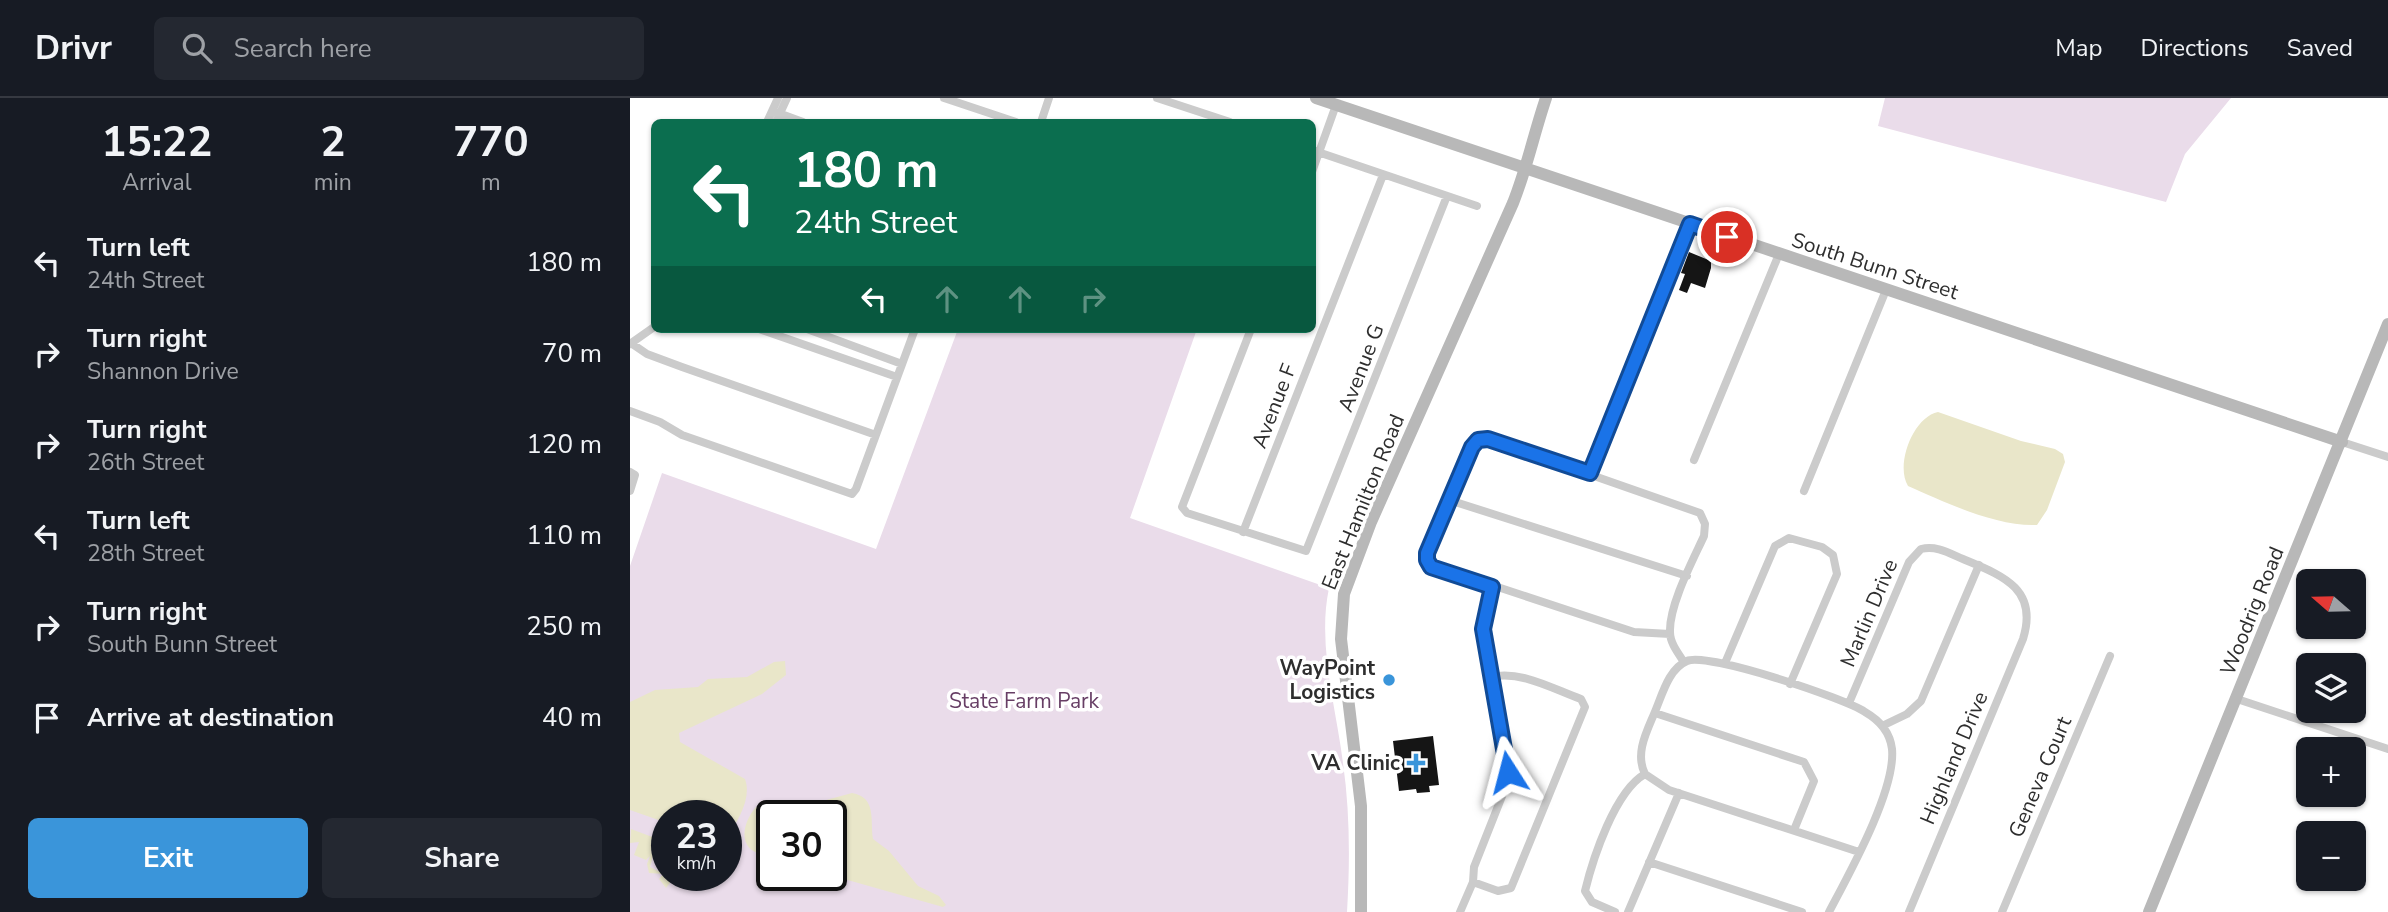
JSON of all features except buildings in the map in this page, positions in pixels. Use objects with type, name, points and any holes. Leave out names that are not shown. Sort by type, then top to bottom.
[{"type":"street","points":[[776,119],[778,98]]},
{"type":"street","points":[[770,119],[787,98]]},
{"type":"street","points":[[944,98],[1007,119]]},
{"type":"street","points":[[1042,119],[1049,98]]},
{"type":"street","points":[[1157,98],[1221,119]]},
{"type":"street","name":"South Bunn Street","points":[[1316,98],[2342,442]]},
{"type":"street","name":"East Hamilton Road","points":[[1361,912],[1361,807],[1341,639],[1344,594],[1377,510],[1527,169],[1533,136],[1546,98]]},
{"type":"street","points":[[1336,105],[1316,152],[1477,206]]},
{"type":"street","points":[[776,112],[795,119]]},
{"type":"street","name":"Avenue F","points":[[1243,532],[1383,175]]},
{"type":"street","name":"Avenue G","points":[[1243,532],[1306,551],[1447,196]]},
{"type":"street","points":[[1590,473],[1690,224]]},
{"type":"street","points":[[1694,460],[1779,254]]},
{"type":"street","points":[[1804,491],[1886,290]]},
{"type":"street","name":"Woodrig Road","points":[[2149,912],[2388,324]]},
{"type":"street","points":[[651,329],[630,344],[670,363],[876,435]]},
{"type":"street","points":[[770,333],[897,377]]},
{"type":"street","points":[[818,333],[902,364]]},
{"type":"street","points":[[630,411],[660,422],[682,435],[852,494],[914,333]]},
{"type":"street","points":[[1243,532],[1182,509],[1249,333]]},
{"type":"street","points":[[1670,634],[1634,632],[1434,568],[1427,560],[1427,553],[1478,440],[1488,439],[1590,473],[1686,506],[1703,517],[1704,536],[1674,609],[1670,634],[1684,662]]},
{"type":"street","points":[[2342,442],[2388,457]]},
{"type":"street","points":[[630,491],[633,473]]},
{"type":"street","points":[[1449,500],[1687,576]]},
{"type":"street","points":[[1726,663],[1775,546],[1789,538],[1811,543],[1833,555],[1837,574],[1790,684]]},
{"type":"street","name":"Marlin Drive","points":[[1849,703],[1915,554],[1924,548],[1934,548],[1979,565],[2012,583],[2024,602],[2027,617]]},
{"type":"street","points":[[1882,726],[1907,714],[1921,701],[1979,565]]},
{"type":"street","points":[[1460,912],[1473,882],[1474,867],[1508,781],[1507,759],[1483,618],[1492,587]]},
{"type":"street","name":"Highland Drive","points":[[1909,912],[2023,639],[2027,617]]},
{"type":"street","name":"Geneva Court","points":[[2002,912],[2110,656]]},
{"type":"street","points":[[1829,912],[1859,852],[1891,773],[1892,747],[1882,726],[1849,703],[1726,663],[1704,658],[1684,662],[1674,672],[1641,751],[1646,774],[1658,785],[1679,793],[1859,852]]},
{"type":"street","points":[[1473,882],[1498,891],[1511,888],[1585,707],[1581,699],[1521,677],[1503,674],[1491,677]]},
{"type":"street","points":[[2237,699],[2388,750]]},
{"type":"street","points":[[1655,713],[1804,762],[1814,781],[1794,830]]},
{"type":"street","points":[[1615,912],[1592,902],[1585,891],[1589,874],[1623,793],[1646,774]]},
{"type":"street","points":[[1628,912],[1679,793]]},
{"type":"street","points":[[1649,862],[1802,912]]},
{"type":"green space","points":[[1885,98],[2231,98],[2185,154],[2166,202],[1878,126]]},
{"type":"green space","name":"State Farm Park","points":[[957,333],[1196,333],[1130,518],[1329,588],[1326,653],[1347,800],[1347,912],[630,912],[630,566],[662,473],[876,549]]},
{"type":"shaded area","points":[[1938,412],[2021,441],[2055,449],[2063,454],[2065,462],[2047,510],[2037,525],[2021,525],[1988,518],[1908,486],[1904,466],[1909,443],[1921,423]]},
{"type":"shaded area","points":[[785,661],[786,675],[762,694],[679,733],[680,742],[745,779],[747,794],[742,810],[742,800],[651,800],[651,817],[630,810],[630,702],[655,690],[698,687],[708,679],[747,677],[774,662]]},
{"type":"shaded area","points":[[852,793],[865,799],[871,811],[873,839],[889,851],[918,886],[939,896],[946,905],[943,907],[847,880],[847,800],[826,800]]},
{"type":"shaded area","points":[[756,807],[756,852],[748,846],[745,839],[750,815]]},
{"type":"shaded area","points":[[631,829],[651,836],[651,873],[647,864],[650,856],[646,860],[634,855],[639,842],[630,843]]},
{"type":"place","name":"WayPoint Logistics","points":[[1389,680]]},
{"type":"place","name":"VA Clinic","points":[[1416,763]]},
{"type":"route","points":[[1508,772],[1483,629],[1485,605],[1492,587],[1431,567],[1427,553],[1472,447],[1478,440],[1488,439],[1590,473],[1690,224],[1727,237]]}]
